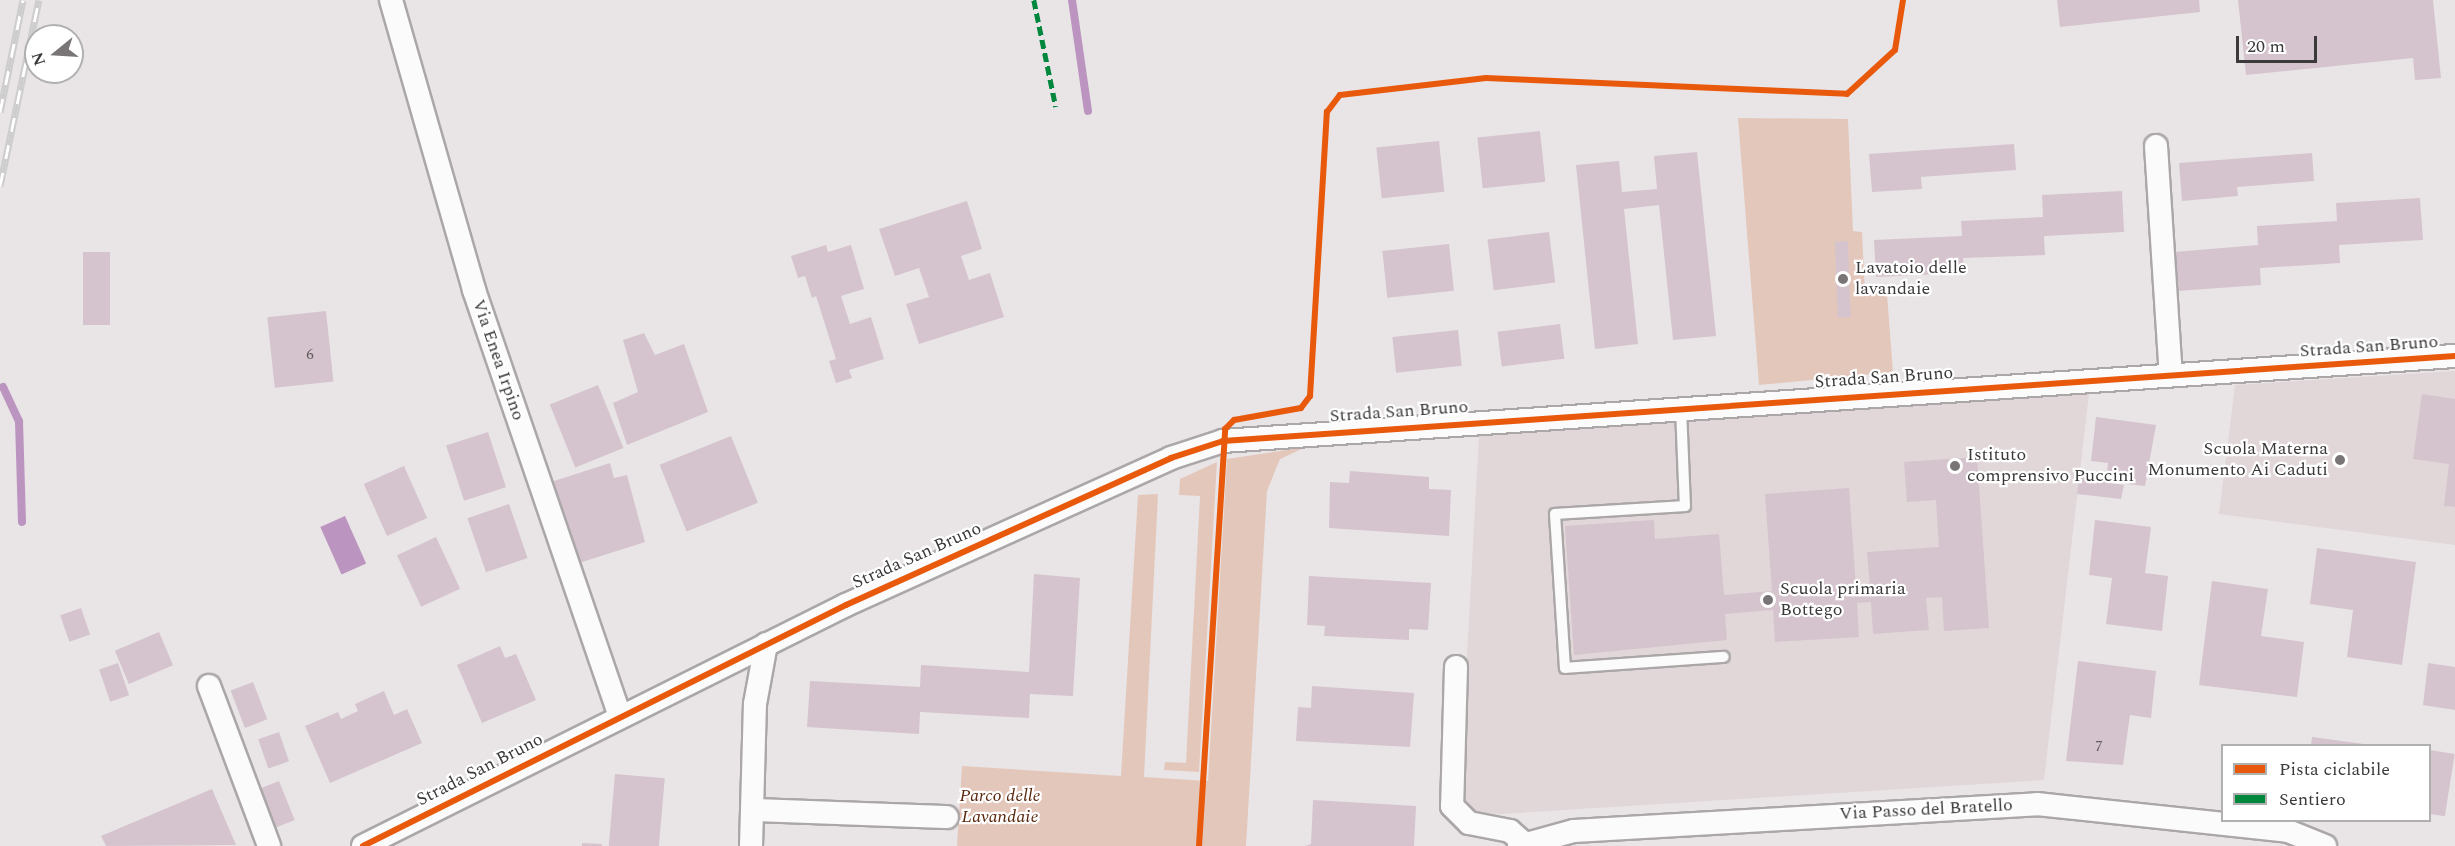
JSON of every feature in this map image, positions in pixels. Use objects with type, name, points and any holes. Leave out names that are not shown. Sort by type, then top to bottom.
[{"type":"street","name":"Via Enea Irpino","points":[[391,0],[474,290],[620,716]]},
{"type":"street","points":[[2156,146],[2171,375]]},
{"type":"street","name":"Strada San Bruno","points":[[363,846],[766,644],[1171,458],[1223,441],[1681,407],[2455,356]]},
{"type":"street","points":[[751,846],[755,704],[766,644]]},
{"type":"street","points":[[1456,667],[1452,806],[1468,823],[1510,831],[1522,844]]},
{"type":"street","points":[[209,686],[269,846]]},
{"type":"street","name":"Via Passo del Bratello","points":[[1522,844],[1574,831],[2037,804],[2288,831],[2325,846]]},
{"type":"street","points":[[753,810],[947,817]]},
{"type":"lane","points":[[1681,407],[1686,506],[1555,514],[1565,668],[1724,657]]},
{"type":"shaded area","name":"Scuola Materna Monumento Ai Caduti","points":[[2455,371],[2455,545],[2219,514],[2235,385]]},
{"type":"shaded area","name":"Scuola primaria Bottego","points":[[2089,394],[2044,780],[1500,814],[1475,812],[1465,803],[1460,785],[1479,435]]},
{"type":"shaded area","points":[[345,516],[366,564],[341,574],[320,527]]},
{"type":"green space","points":[[1738,118],[1848,119],[1853,231],[1862,232],[1865,292],[1887,294],[1893,372],[1759,385]]},
{"type":"green space","name":"Parco delle Lavandaie","points":[[1306,447],[1280,459],[1267,491],[1246,846],[957,846],[962,766],[1121,776],[1138,495],[1158,494],[1144,777],[1208,781],[1227,459]]},
{"type":"green space","points":[[1217,462],[1199,772],[1164,770],[1165,762],[1186,763],[1200,496],[1179,495],[1180,479]]},
{"type":"building","points":[[2057,0],[2199,0],[2200,12],[2060,27]]},
{"type":"building","points":[[2238,0],[2433,0],[2441,78],[2415,80],[2413,58],[2246,75]]},
{"type":"building","points":[[1540,131],[1545,182],[1483,188],[1477,138]]},
{"type":"building","points":[[1439,141],[1444,192],[1382,198],[1376,148]]},
{"type":"building","points":[[2014,144],[2016,170],[1921,177],[1922,189],[1872,192],[1869,154]]},
{"type":"building","points":[[1697,152],[1716,336],[1673,340],[1659,205],[1624,209],[1638,344],[1595,349],[1576,165],[1619,161],[1622,192],[1657,189],[1654,156]]},
{"type":"building","points":[[2312,153],[2314,181],[2237,187],[2238,196],[2182,201],[2179,163]]},
{"type":"building","points":[[2122,191],[2124,232],[2044,236],[2045,255],[1963,258],[1964,273],[1876,277],[1874,240],[1962,236],[1961,221],[2043,217],[2042,195]]},
{"type":"building","points":[[2420,198],[2423,240],[2339,245],[2340,263],[2260,268],[2261,285],[2177,291],[2174,252],[2258,245],[2257,226],[2337,221],[2336,203]]},
{"type":"building","points":[[967,201],[982,249],[961,256],[969,280],[990,273],[1004,317],[919,344],[906,304],[929,297],[919,268],[895,276],[879,229]]},
{"type":"building","points":[[1549,232],[1555,283],[1494,290],[1487,240]]},
{"type":"building","name":"Lavatoio delle lavandaie","points":[[1835,241],[1848,241],[1851,317],[1838,317]]},
{"type":"building","points":[[1449,244],[1454,291],[1387,298],[1382,251]]},
{"type":"building","points":[[826,245],[828,252],[851,245],[864,289],[841,296],[850,324],[871,317],[884,359],[849,370],[852,378],[836,383],[829,361],[836,359],[816,296],[812,298],[805,276],[798,278],[791,256]]},
{"type":"building","points":[[83,252],[110,252],[110,325],[83,325]]},
{"type":"building","points":[[326,311],[333,382],[275,388],[267,317]]},
{"type":"building","points":[[1560,324],[1564,359],[1502,366],[1497,332]]},
{"type":"building","points":[[1458,330],[1462,366],[1396,373],[1392,337]]},
{"type":"building","points":[[644,333],[655,355],[684,344],[708,412],[627,445],[613,403],[638,392],[623,340]]},
{"type":"building","points":[[598,385],[623,448],[575,468],[550,404]]},
{"type":"building","points":[[2422,394],[2455,399],[2455,507],[2444,506],[2449,464],[2413,459]]},
{"type":"building","points":[[2096,417],[2156,425],[2145,486],[2127,484],[2128,474],[2107,472],[2108,463],[2091,461]]},
{"type":"building","points":[[488,432],[506,487],[464,501],[446,446]]},
{"type":"building","points":[[731,436],[758,503],[687,532],[660,465]]},
{"type":"building","points":[[1977,457],[1989,628],[1944,631],[1942,597],[1926,598],[1929,630],[1873,634],[1871,602],[1857,603],[1859,637],[1775,642],[1773,610],[1725,614],[1727,640],[1574,655],[1565,526],[1654,520],[1655,539],[1719,534],[1724,595],[1772,591],[1765,494],[1849,488],[1856,587],[1870,586],[1867,552],[1939,547],[1936,500],[1907,502],[1904,462]]},
{"type":"building","points":[[610,463],[614,478],[627,475],[645,542],[576,564],[551,482]]},
{"type":"building","points":[[404,466],[427,518],[387,536],[364,484]]},
{"type":"building","points":[[1350,471],[1429,477],[1429,489],[1451,490],[1449,536],[1329,528],[1330,482],[1349,483]]},
{"type":"building","points":[[2080,473],[2112,477],[2111,483],[2124,485],[2121,499],[2077,494]]},
{"type":"building","points":[[509,504],[528,558],[486,572],[467,518]]},
{"type":"building","points":[[2095,520],[2151,527],[2145,573],[2168,576],[2162,631],[2106,624],[2112,578],[2089,575]]},
{"type":"building","points":[[436,537],[460,589],[421,607],[397,555]]},
{"type":"building","points":[[2317,548],[2416,562],[2402,665],[2347,657],[2353,610],[2310,604]]},
{"type":"building","points":[[1034,574],[1080,578],[1073,696],[1030,694],[1029,718],[920,712],[919,734],[807,727],[810,681],[920,687],[921,665],[1029,672]]},
{"type":"building","points":[[1309,576],[1431,583],[1428,630],[1409,629],[1409,640],[1324,636],[1325,626],[1307,625]]},
{"type":"building","points":[[2212,581],[2268,589],[2261,636],[2304,642],[2297,697],[2199,685]]},
{"type":"building","points":[[81,608],[90,634],[69,642],[60,615]]},
{"type":"building","points":[[159,632],[173,665],[129,684],[115,651]]},
{"type":"building","points":[[500,646],[505,658],[516,654],[536,700],[482,723],[457,665]]},
{"type":"building","points":[[2078,661],[2156,671],[2151,718],[2130,715],[2123,765],[2066,761]]},
{"type":"building","points":[[118,663],[129,695],[110,702],[99,670]]},
{"type":"building","points":[[2428,663],[2455,667],[2455,710],[2423,705]]},
{"type":"building","points":[[253,682],[267,719],[245,728],[231,691]]},
{"type":"building","points":[[1312,686],[1414,693],[1410,747],[1296,741],[1298,707],[1311,708]]},
{"type":"building","points":[[384,691],[394,715],[407,709],[422,743],[330,783],[305,726],[338,712],[341,719],[358,711],[355,704]]},
{"type":"building","points":[[279,732],[289,761],[268,768],[258,739]]},
{"type":"building","points":[[2312,737],[2364,744],[2311,744]]},
{"type":"building","points":[[2431,750],[2455,754],[2445,816],[2431,814]]},
{"type":"building","points":[[615,774],[665,778],[659,846],[609,846]]},
{"type":"building","points":[[279,781],[295,820],[270,830],[254,791]]},
{"type":"building","points":[[212,789],[236,845],[106,846],[101,836]]},
{"type":"building","points":[[1313,800],[1416,806],[1414,846],[1305,846],[1311,844]]},
{"type":"building","points":[[582,843],[602,844],[602,846],[582,846]]},
{"type":"waterway","points":[[1072,0],[1088,111]]},
{"type":"waterway","points":[[3,387],[19,421],[22,522]]},
{"type":"railway","points":[[0,112],[23,0]]},
{"type":"railway","points":[[0,186],[39,0]]},
{"type":"marked path","points":[[1034,0],[1056,107]]},
{"type":"cycle path","points":[[1199,846],[1225,429],[1234,420],[1301,408],[1310,396],[1327,112],[1340,95],[1486,78],[1847,94],[1895,50],[1903,0]]},
{"type":"cycle path","points":[[363,846],[846,605],[1171,458],[1223,441],[2455,356]]},
{"type":"place","name":"Lavatoio delle lavandaie","points":[[1843,279]]},
{"type":"place","name":"Scuola Materna Monumento Ai Caduti","points":[[2340,460]]},
{"type":"place","name":"Istituto comprensivo Puccini","points":[[1955,466]]},
{"type":"place","name":"Scuola primaria Bottego","points":[[1768,600]]}]
